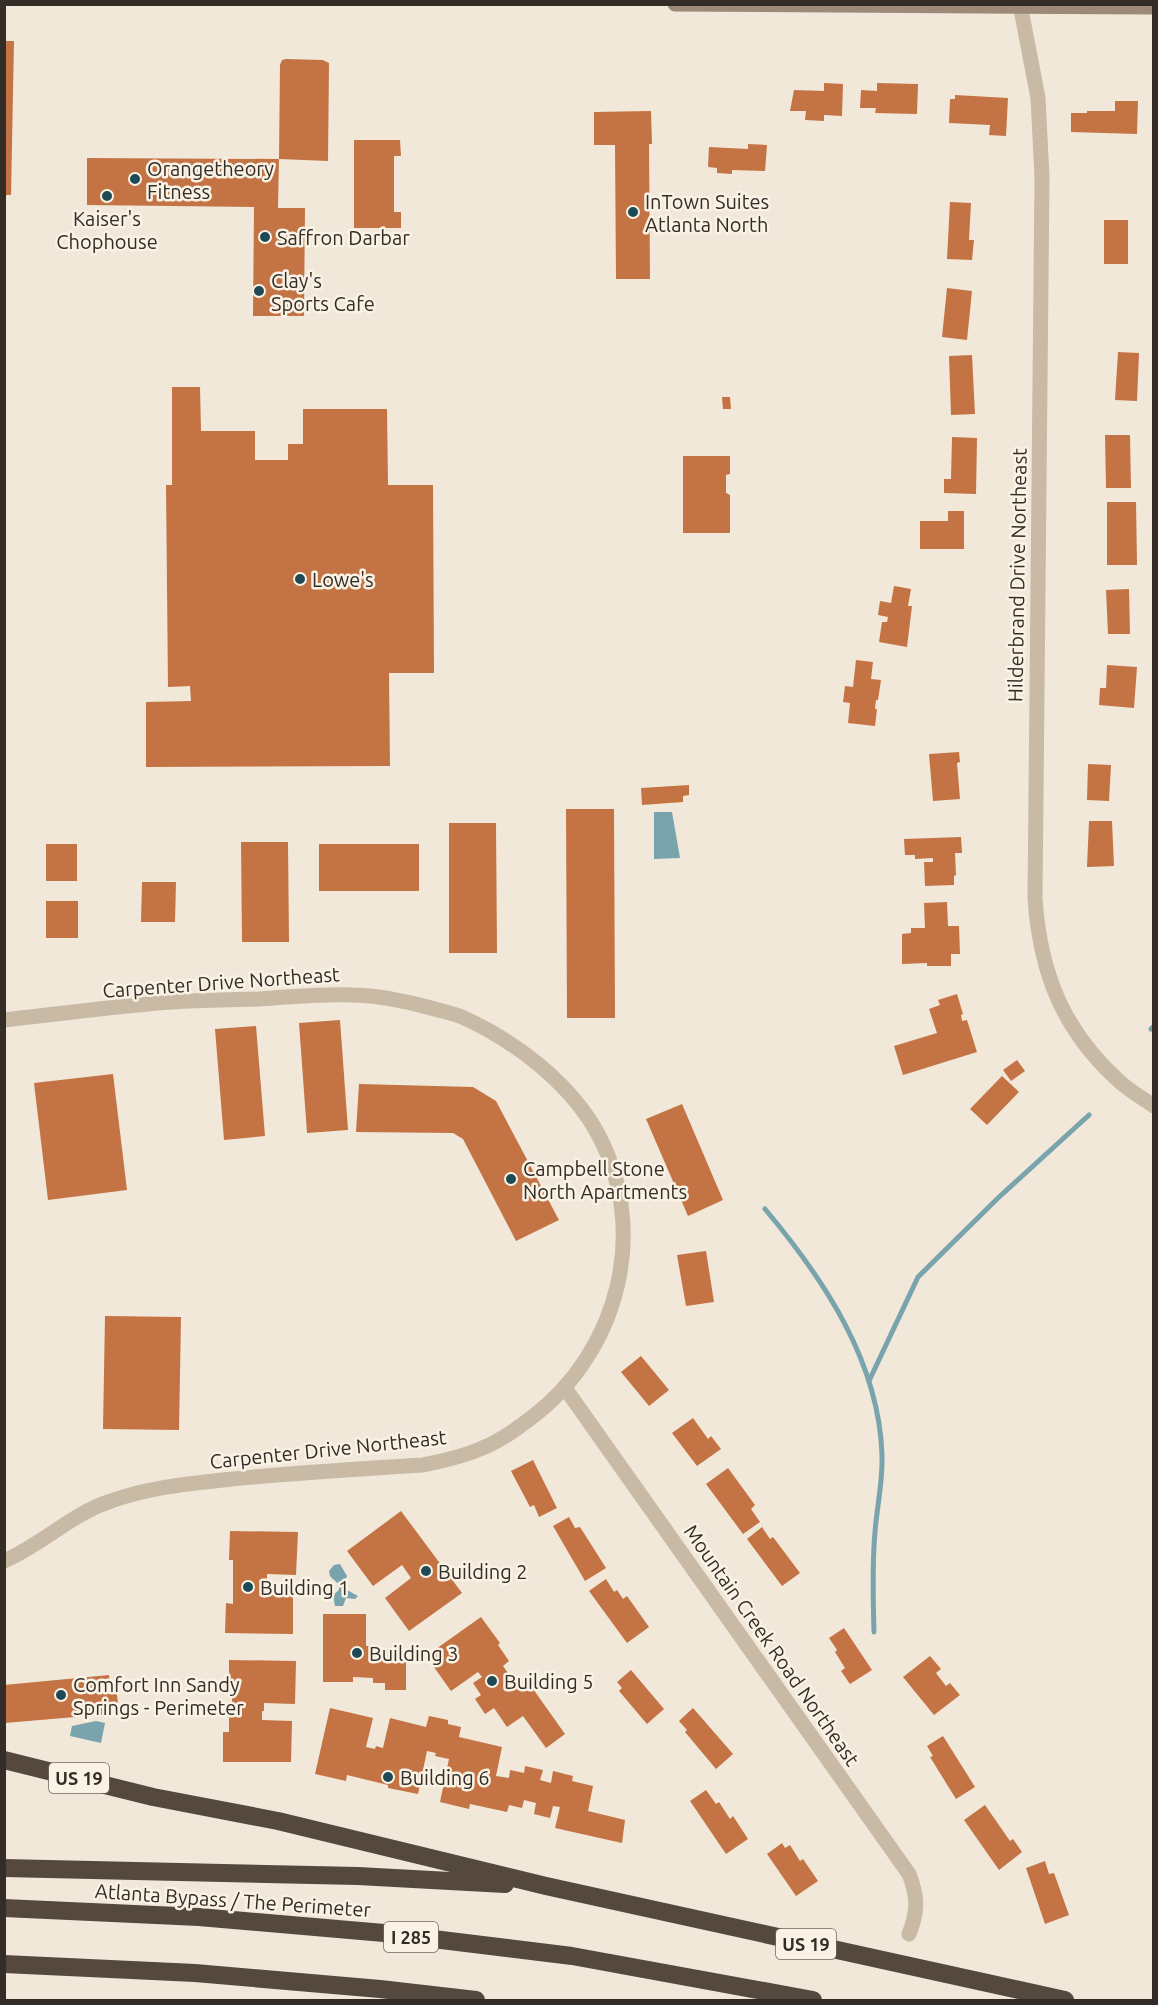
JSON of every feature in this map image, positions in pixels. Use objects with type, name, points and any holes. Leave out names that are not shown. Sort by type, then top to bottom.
[{"type":"highway","name":"US 19","points":[[4,1760],[153,1797],[278,1821],[546,1886],[1065,2001]]},
{"type":"highway","points":[[4,1868],[358,1876],[546,1886]]},
{"type":"highway","name":"Atlanta Bypass / The Perimeter","points":[[4,1908],[199,1917],[384,1934],[572,1956],[738,1985],[813,2001]]},
{"type":"highway","points":[[4,1965],[195,1973],[380,1989],[476,2001]]},
{"type":"street","points":[[675,4],[1154,7]]},
{"type":"street","name":"Hilderbrand Drive Northeast","points":[[1020,5],[1038,98],[1042,177],[1035,898],[1037,928],[1042,957],[1054,993],[1072,1026],[1094,1057],[1114,1077],[1154,1106]]},
{"type":"street","name":"Carpenter Drive Northeast","points":[[4,1020],[171,1002],[352,995],[407,1001],[460,1016],[517,1049],[543,1070],[580,1106],[606,1153],[615,1179],[621,1205],[623,1236],[622,1263],[614,1299],[598,1341],[565,1388],[543,1410],[511,1434],[482,1449],[423,1465],[249,1477],[144,1492],[111,1501],[80,1514],[26,1551],[4,1561]]},
{"type":"street","name":"Mountain Creek Road Northeast","points":[[565,1388],[909,1874],[915,1889],[917,1904],[915,1919],[909,1934]]},
{"type":"water","points":[[654,812],[672,812],[680,858],[654,859]]},
{"type":"water","points":[[340,1564],[347,1576],[345,1581],[347,1590],[358,1596],[355,1599],[346,1598],[343,1606],[335,1606],[333,1595],[339,1587],[330,1576],[329,1571],[334,1565]]},
{"type":"water","points":[[96,1721],[105,1723],[101,1743],[70,1736],[72,1726]]},
{"type":"building","points":[[4,41],[14,41],[11,195],[4,195]]},
{"type":"building","points":[[282,60],[323,60],[329,63],[328,161],[279,159],[280,65]]},
{"type":"building","points":[[824,83],[843,84],[842,116],[824,115],[824,121],[805,120],[806,111],[790,111],[794,90],[824,91]]},
{"type":"building","points":[[877,83],[918,84],[917,114],[875,113],[876,108],[860,108],[861,90],[877,91]]},
{"type":"building","points":[[955,95],[1008,98],[1006,136],[989,135],[990,125],[949,123],[950,99],[955,99]]},
{"type":"building","points":[[1115,101],[1138,101],[1137,134],[1071,132],[1071,113],[1115,111]]},
{"type":"building","name":"InTown Suites Atlanta North","points":[[651,111],[652,144],[649,144],[650,279],[616,279],[615,145],[594,145],[594,112]]},
{"type":"building","points":[[354,140],[400,140],[401,156],[394,156],[394,212],[401,212],[401,228],[354,228]]},
{"type":"building","points":[[748,144],[767,145],[765,171],[732,170],[732,174],[717,173],[717,168],[708,167],[709,147],[748,149]]},
{"type":"building","points":[[87,158],[279,159],[278,208],[305,208],[304,316],[253,316],[254,207],[87,205]]},
{"type":"building","points":[[950,202],[971,203],[969,240],[974,240],[972,260],[947,259]]},
{"type":"building","points":[[1104,220],[1128,220],[1128,264],[1104,264]]},
{"type":"building","points":[[947,288],[972,291],[967,340],[942,337]]},
{"type":"building","points":[[1118,352],[1139,353],[1137,401],[1115,400]]},
{"type":"building","points":[[972,355],[975,414],[951,415],[949,356]]},
{"type":"building","name":"Lowe's","points":[[172,387],[200,387],[201,431],[255,431],[255,460],[288,460],[288,444],[303,444],[303,409],[387,409],[388,485],[433,485],[434,673],[389,673],[390,766],[146,767],[146,702],[191,701],[190,686],[168,687],[166,485],[172,485]]},
{"type":"building","points":[[722,397],[730,397],[731,409],[723,409]]},
{"type":"building","points":[[1105,435],[1130,435],[1131,488],[1106,488]]},
{"type":"building","points":[[952,437],[977,438],[976,494],[944,493],[944,479],[951,479]]},
{"type":"building","points":[[683,456],[730,456],[730,474],[726,475],[726,493],[730,495],[730,533],[683,533]]},
{"type":"building","points":[[1107,502],[1136,502],[1137,565],[1107,565]]},
{"type":"building","points":[[948,511],[964,511],[964,549],[920,549],[920,521],[948,521]]},
{"type":"building","points":[[894,586],[911,589],[908,606],[912,606],[907,647],[879,642],[882,622],[887,622],[888,617],[878,615],[880,601],[891,603]]},
{"type":"building","points":[[1129,589],[1130,634],[1108,634],[1106,590]]},
{"type":"building","points":[[856,660],[873,662],[871,679],[881,680],[878,700],[876,700],[875,726],[848,723],[850,703],[843,702],[845,686],[853,687]]},
{"type":"building","points":[[1107,665],[1137,667],[1134,708],[1099,705],[1100,688],[1106,688]]},
{"type":"building","points":[[959,752],[960,762],[957,763],[960,799],[933,801],[929,754]]},
{"type":"building","points":[[1088,764],[1111,765],[1109,801],[1087,800]]},
{"type":"building","points":[[689,785],[689,795],[683,796],[683,802],[642,805],[641,788]]},
{"type":"building","points":[[566,809],[614,809],[615,1018],[567,1018]]},
{"type":"building","points":[[1089,821],[1112,821],[1114,866],[1087,867]]},
{"type":"building","points":[[449,823],[496,823],[497,953],[449,953]]},
{"type":"building","points":[[961,837],[962,853],[955,853],[954,885],[925,886],[924,862],[933,862],[933,858],[915,859],[915,855],[905,855],[904,839]]},
{"type":"building","points":[[241,842],[288,842],[289,942],[242,942]]},
{"type":"building","points":[[46,844],[77,844],[77,881],[46,881]]},
{"type":"building","points":[[319,844],[419,844],[419,891],[319,891]]},
{"type":"building","points":[[142,882],[176,882],[175,922],[141,922]]},
{"type":"building","points":[[46,901],[78,901],[78,938],[46,938]]},
{"type":"building","points":[[947,902],[948,926],[959,926],[960,954],[951,954],[951,966],[927,966],[927,963],[902,964],[902,934],[911,933],[911,928],[925,928],[924,903]]},
{"type":"building","points":[[957,994],[963,1014],[961,1015],[962,1021],[967,1020],[977,1052],[903,1075],[894,1046],[937,1033],[929,1009],[940,1005],[938,1000]]},
{"type":"building","points":[[340,1020],[348,1130],[307,1133],[299,1023]]},
{"type":"building","points":[[256,1026],[265,1136],[224,1140],[215,1029]]},
{"type":"building","points":[[1017,1060],[1025,1071],[1011,1081],[1003,1070]]},
{"type":"building","points":[[113,1074],[127,1190],[48,1200],[34,1083]]},
{"type":"building","points":[[1002,1076],[1019,1092],[987,1125],[970,1109]]},
{"type":"building","name":"Campbell Stone North Apartments","points":[[359,1084],[473,1087],[496,1101],[559,1220],[516,1241],[463,1139],[453,1133],[356,1132]]},
{"type":"building","points":[[682,1104],[723,1200],[688,1216],[646,1119]]},
{"type":"building","points":[[706,1251],[714,1302],[686,1306],[677,1255]]},
{"type":"building","points":[[105,1316],[181,1317],[179,1430],[103,1429]]},
{"type":"building","points":[[641,1356],[669,1390],[649,1406],[621,1372]]},
{"type":"building","points":[[693,1418],[708,1439],[711,1436],[721,1449],[697,1466],[672,1433]]},
{"type":"building","points":[[533,1460],[557,1508],[539,1517],[534,1505],[530,1507],[511,1471]]},
{"type":"building","points":[[728,1468],[755,1505],[751,1509],[760,1522],[743,1534],[706,1484]]},
{"type":"building","name":"Building 2","points":[[401,1511],[462,1593],[409,1631],[385,1598],[411,1578],[402,1565],[373,1586],[347,1551]]},
{"type":"building","points":[[569,1517],[575,1528],[580,1527],[606,1568],[585,1581],[553,1526]]},
{"type":"building","points":[[762,1527],[770,1539],[773,1537],[800,1573],[782,1586],[747,1539]]},
{"type":"building","name":"Building 1","points":[[230,1531],[298,1532],[296,1575],[267,1574],[267,1583],[263,1582],[263,1591],[293,1591],[293,1634],[225,1633],[226,1603],[233,1604],[233,1560],[229,1560]]},
{"type":"building","points":[[606,1579],[614,1592],[617,1590],[623,1599],[627,1596],[649,1627],[627,1643],[589,1591]]},
{"type":"building","name":"Building 3","points":[[323,1614],[366,1614],[366,1646],[373,1646],[373,1649],[391,1649],[391,1657],[406,1657],[406,1690],[385,1690],[385,1683],[373,1683],[373,1678],[353,1677],[353,1682],[323,1682]]},
{"type":"building","name":"Building 5","points":[[481,1617],[500,1643],[498,1645],[509,1661],[503,1666],[512,1679],[504,1684],[509,1692],[526,1679],[565,1734],[546,1748],[523,1716],[507,1727],[494,1708],[485,1714],[475,1699],[481,1695],[473,1683],[482,1677],[478,1672],[451,1691],[426,1656]]},
{"type":"building","points":[[844,1628],[872,1670],[850,1684],[841,1671],[845,1668],[829,1638]]},
{"type":"building","points":[[930,1656],[941,1669],[936,1673],[946,1686],[950,1683],[960,1695],[934,1715],[903,1677]]},
{"type":"building","points":[[229,1660],[296,1661],[295,1704],[264,1703],[264,1711],[262,1711],[262,1720],[292,1721],[291,1762],[223,1762],[223,1732],[229,1732],[229,1711],[232,1710]]},
{"type":"building","points":[[631,1670],[664,1709],[647,1724],[619,1691],[622,1688],[617,1682]]},
{"type":"building","name":"Comfort Inn Sandy Springs - Perimeter","points":[[109,1675],[110,1686],[116,1685],[118,1704],[109,1704],[110,1714],[5,1723],[4,1685]]},
{"type":"building","name":"Building 6","points":[[330,1708],[373,1718],[366,1747],[383,1748],[390,1718],[426,1727],[429,1716],[448,1720],[448,1724],[461,1727],[459,1737],[502,1747],[496,1776],[509,1778],[510,1770],[524,1773],[525,1766],[543,1770],[540,1780],[551,1783],[553,1771],[573,1776],[572,1781],[593,1786],[588,1811],[625,1820],[622,1843],[555,1828],[560,1807],[553,1806],[550,1818],[534,1814],[536,1803],[524,1800],[522,1808],[509,1805],[507,1812],[470,1804],[469,1809],[440,1802],[449,1759],[435,1756],[436,1753],[427,1751],[418,1794],[388,1788],[388,1785],[347,1775],[346,1781],[315,1774]]},
{"type":"building","points":[[693,1708],[733,1754],[716,1769],[685,1732],[687,1730],[679,1721]]},
{"type":"building","points":[[943,1736],[975,1787],[956,1799],[930,1757],[933,1756],[927,1746]]},
{"type":"building","points":[[706,1790],[716,1804],[719,1802],[730,1819],[733,1816],[748,1839],[726,1854],[690,1801]]},
{"type":"building","points":[[985,1805],[1010,1841],[1013,1839],[1022,1852],[999,1870],[964,1820]]},
{"type":"building","points":[[782,1843],[785,1848],[790,1845],[800,1861],[803,1859],[818,1881],[796,1896],[767,1854]]},
{"type":"building","points":[[1045,1861],[1049,1874],[1054,1873],[1069,1915],[1045,1924],[1026,1868]]},
{"type":"waterway","points":[[1151,1029],[1154,1026]]},
{"type":"waterway","points":[[869,1381],[918,1277],[998,1198],[1089,1115]]},
{"type":"waterway","points":[[765,1209],[827,1292],[859,1354],[871,1387],[882,1455],[873,1557],[874,1632]]},
{"type":"place","name":"Orangetheory Fitness","points":[[135,179]]},
{"type":"place","name":"Kaiser's Chophouse","points":[[107,196]]},
{"type":"place","name":"InTown Suites Atlanta North","points":[[633,212]]},
{"type":"place","name":"Saffron Darbar","points":[[265,237]]},
{"type":"place","name":"Clay's Sports Cafe","points":[[259,291]]},
{"type":"place","name":"Lowe's","points":[[300,579]]},
{"type":"place","name":"Campbell Stone North Apartments","points":[[511,1179]]},
{"type":"place","name":"Building 2","points":[[426,1571]]},
{"type":"place","name":"Building 1","points":[[248,1587]]},
{"type":"place","name":"Building 3","points":[[357,1653]]},
{"type":"place","name":"Building 5","points":[[492,1681]]},
{"type":"place","name":"Comfort Inn Sandy Springs - Perimeter","points":[[61,1695]]},
{"type":"place","name":"Building 6","points":[[388,1777]]}]
